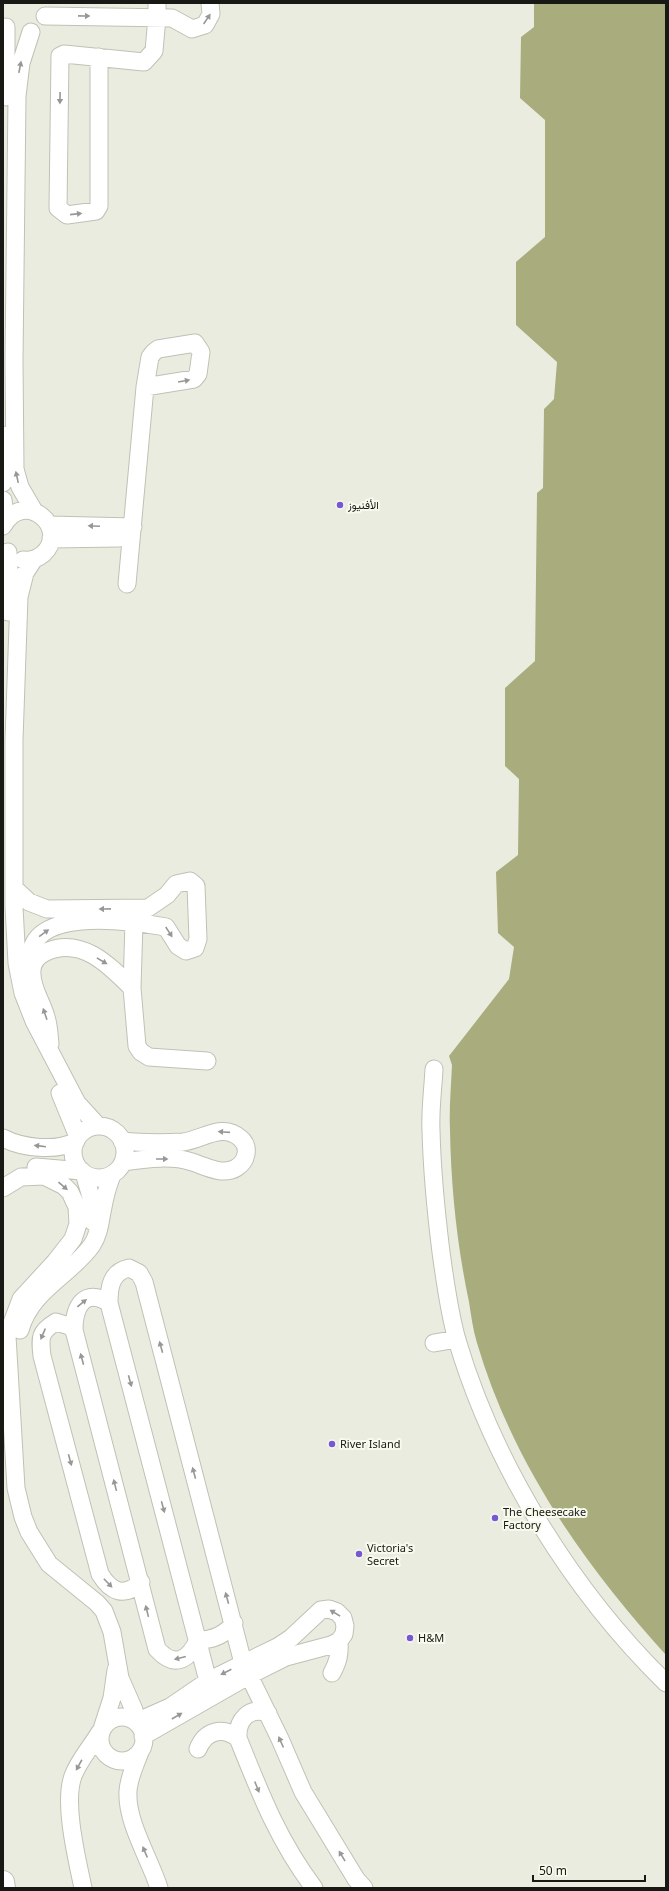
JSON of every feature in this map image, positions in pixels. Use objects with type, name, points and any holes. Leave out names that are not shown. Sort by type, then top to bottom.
[{"type":"highway","points":[[3,1882],[4,1888]]},
{"type":"street","points":[[4,25],[18,33],[31,32],[37,28],[45,10],[157,10],[192,29],[205,25],[211,14],[210,3]]},
{"type":"street","points":[[99,57],[99,206],[96,211],[67,215],[58,208],[60,56],[64,54],[99,57],[144,62],[154,51],[157,10]]},
{"type":"street","points":[[3,483],[7,61],[4,25]]},
{"type":"street","points":[[31,32],[21,63],[17,96],[14,361],[15,470],[23,496],[34,511]]},
{"type":"street","points":[[127,584],[133,532],[145,387]]},
{"type":"street","points":[[3,500],[5,523]]},
{"type":"street","points":[[5,523],[19,511],[34,511],[40,514],[50,532],[45,551],[34,559],[25,573],[19,597],[14,740],[14,888],[19,978],[27,1008],[77,1103],[98,1126]]},
{"type":"street","points":[[50,532],[133,532]]},
{"type":"street","points":[[5,548],[20,559],[34,559]]},
{"type":"street","points":[[3,737],[9,572],[5,548]]},
{"type":"street","points":[[3,768],[4,877],[9,981],[18,1012],[66,1105],[77,1139],[73,1157],[83,1172],[91,1194],[94,1212],[88,1244],[74,1255],[45,1272]]},
{"type":"street","points":[[14,888],[29,902],[47,909],[133,915]]},
{"type":"street","points":[[50,1052],[46,1016],[32,979],[30,958],[34,941],[40,934],[52,927],[75,921],[133,915]]},
{"type":"street","points":[[133,915],[132,988],[137,1046],[141,1052],[149,1057],[207,1061]]},
{"type":"street","points":[[32,967],[36,960],[45,952],[57,948],[78,950],[105,962],[132,988]]},
{"type":"street","points":[[434,1069],[431,1128],[434,1192],[445,1277],[457,1339],[485,1419],[523,1495],[566,1563],[615,1627],[666,1682]]},
{"type":"street","points":[[3,1138],[18,1144],[57,1148],[77,1139],[90,1128],[98,1126],[112,1130],[122,1141],[124,1154],[123,1162],[112,1175],[105,1197],[99,1229],[72,1266],[41,1293],[28,1311],[21,1327],[10,1365]]},
{"type":"street","points":[[122,1141],[157,1143],[197,1139],[215,1132],[231,1133],[241,1138],[245,1144],[246,1156],[243,1162],[233,1170],[219,1170],[196,1163],[175,1159],[123,1162]]},
{"type":"street","points":[[196,1163],[197,1139]]},
{"type":"street","points":[[3,1176],[10,1172],[26,1172],[51,1167],[83,1172],[93,1177],[103,1178],[112,1175]]},
{"type":"street","points":[[3,1188],[26,1172],[44,1176],[58,1181],[70,1192],[77,1207],[78,1224],[73,1240],[26,1291],[15,1311],[7,1336],[7,1350],[10,1365],[16,1488],[23,1517],[36,1545],[49,1564],[97,1603],[104,1612],[112,1632],[120,1678],[134,1710],[138,1732],[130,1780],[129,1803],[135,1827],[159,1888]]},
{"type":"street","points":[[208,1681],[109,1303],[110,1286],[117,1272],[129,1268],[139,1273],[144,1282],[246,1670],[268,1713],[303,1792],[356,1879],[364,1888]]},
{"type":"street","points":[[109,1303],[96,1298],[83,1301],[75,1312],[74,1330],[157,1649],[163,1656],[173,1660],[183,1659],[192,1653],[198,1640]]},
{"type":"street","points":[[74,1330],[69,1326],[56,1322],[46,1328],[41,1335],[42,1356],[100,1574],[109,1586],[115,1590],[124,1592],[133,1589],[140,1582]]},
{"type":"street","points":[[434,1343],[457,1339]]},
{"type":"street","points":[[116,1656],[112,1698],[101,1731],[101,1746],[108,1757],[116,1761],[125,1761],[133,1758],[138,1732],[170,1706],[208,1681],[246,1670],[305,1651],[331,1645],[339,1641],[344,1634],[344,1622],[337,1612],[329,1609],[321,1610],[279,1646],[246,1670],[138,1732]]},
{"type":"street","points":[[198,1640],[219,1636],[225,1633],[234,1623]]},
{"type":"street","points":[[295,1633],[305,1651]]},
{"type":"street","points":[[332,1673],[338,1662],[339,1641]]},
{"type":"street","points":[[268,1713],[254,1711],[243,1718],[237,1729],[238,1738],[277,1832],[299,1869],[314,1888]]},
{"type":"street","points":[[84,1888],[74,1839],[69,1792],[76,1768],[111,1719],[125,1717],[138,1732]]},
{"type":"street","points":[[198,1749],[201,1742],[211,1733],[225,1731],[238,1738]]},
{"type":"shaded area","points":[[534,3],[666,3],[666,1655],[636,1621],[579,1548],[554,1510],[510,1429],[492,1387],[474,1333],[461,1259],[453,1195],[450,1122],[452,1065],[449,1056],[509,979],[514,947],[498,933],[496,872],[518,855],[519,779],[505,766],[505,688],[535,661],[537,493],[543,488],[544,409],[554,399],[557,362],[516,325],[516,262],[545,237],[545,120],[520,98],[521,37],[534,27]]},
{"type":"place","name":"الأفنيوز","points":[[340,505]]},
{"type":"place","name":"River Island","points":[[332,1444]]},
{"type":"place","name":"The Cheesecake Factory","points":[[495,1518]]},
{"type":"place","name":"Victoria's Secret","points":[[359,1554]]},
{"type":"place","name":"H&M","points":[[410,1638]]}]
